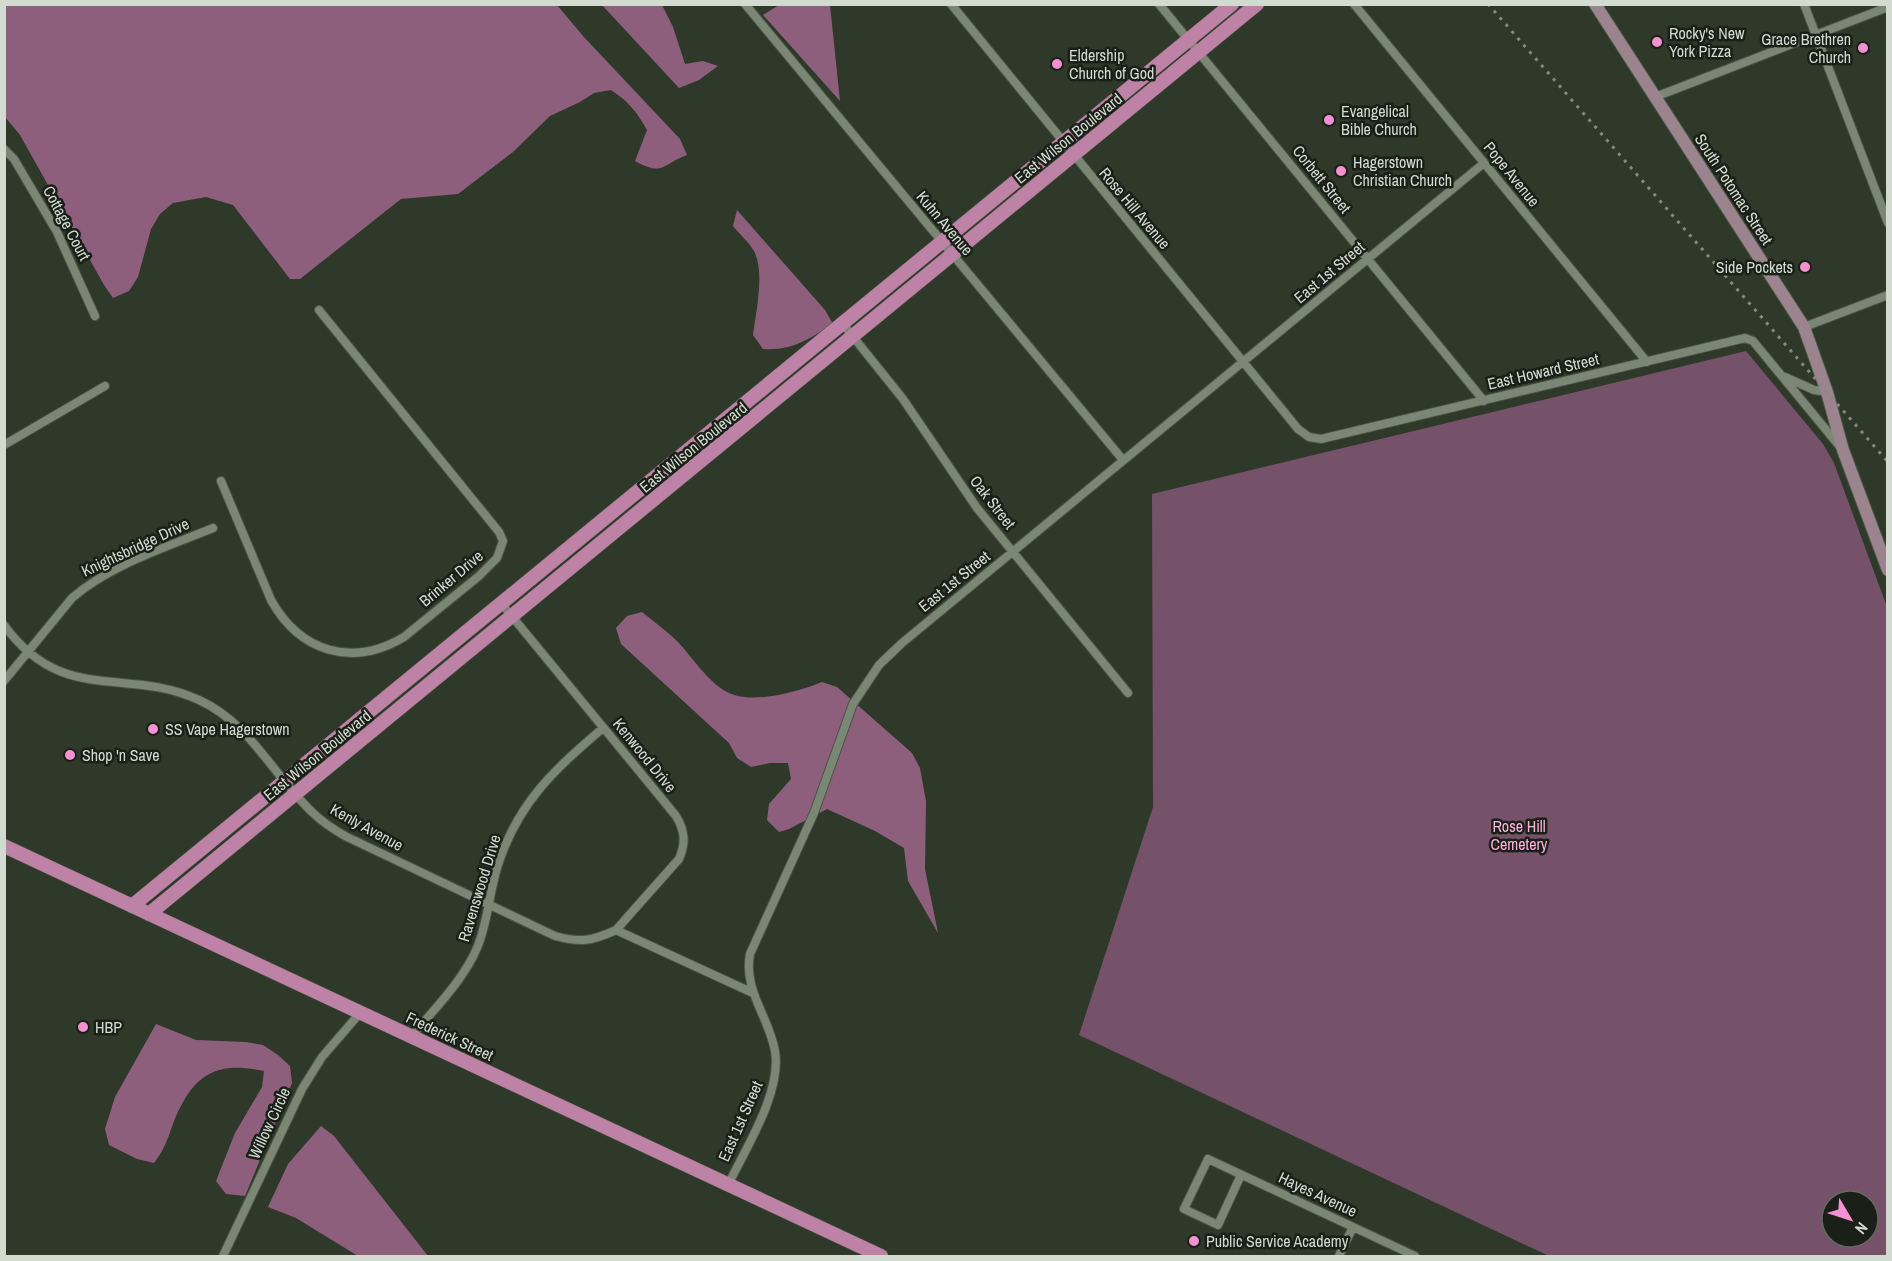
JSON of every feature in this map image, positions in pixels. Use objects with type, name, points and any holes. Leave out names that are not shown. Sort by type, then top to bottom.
[{"type":"main road","name":"East Wilson Boulevard","points":[[132,906],[1232,4]]},
{"type":"main road","name":"East Wilson Boulevard","points":[[149,914],[1257,4]]},
{"type":"main road","name":"South Potomac Street","points":[[1595,4],[1804,327],[1827,392],[1843,450],[1887,570]]},
{"type":"main road","points":[[190,881],[189,875],[192,868],[224,842],[225,837],[222,832]]},
{"type":"main road","name":"Frederick Street","points":[[4,846],[881,1257]]},
{"type":"street","name":"Kuhn Avenue","points":[[745,4],[1123,460]]},
{"type":"street","name":"Rose Hill Avenue","points":[[951,4],[1298,429]]},
{"type":"street","name":"Corbett Street","points":[[1159,4],[1484,401]]},
{"type":"street","name":"Pope Avenue","points":[[1354,4],[1647,362]]},
{"type":"street","points":[[1804,4],[1887,223]]},
{"type":"street","points":[[1655,97],[1887,7]]},
{"type":"street","name":"Cottage Court","points":[[4,149],[15,159],[57,232],[95,316]]},
{"type":"street","name":"East 1st Street","points":[[728,1185],[768,1103],[775,1077],[776,1064],[772,1040],[748,976],[750,954],[814,813],[845,722],[861,689],[879,665],[902,643],[1484,163]]},
{"type":"street","points":[[1804,327],[1887,296]]},
{"type":"street","name":"Brinker Drive","points":[[221,481],[280,617],[303,639],[320,648],[358,653],[374,651],[392,644],[404,637],[479,576],[497,558],[503,540],[499,532],[319,310]]},
{"type":"street","name":"Oak Street","points":[[842,323],[903,399],[959,483],[1128,693]]},
{"type":"street","name":"East Howard Street","points":[[1298,429],[1309,437],[1321,439],[1749,339],[1843,450]]},
{"type":"street","name":"East Howard Street","points":[[1782,376],[1814,390],[1827,392]]},
{"type":"street","points":[[4,445],[105,386]]},
{"type":"street","name":"Knightsbridge Drive","points":[[4,681],[72,598],[85,586],[148,555],[213,528]]},
{"type":"street","name":"Kenwood Drive","points":[[501,603],[676,816],[682,827],[684,848],[679,859],[615,930]]},
{"type":"street","name":"Kenly Avenue","points":[[4,625],[27,652],[61,673],[76,678],[164,689],[213,707],[244,731],[296,795],[326,824],[345,836],[555,936],[573,941],[587,941],[615,930]]},
{"type":"street","name":"Ravenswood Drive","points":[[412,1036],[469,964],[483,932],[497,869],[505,845],[527,804],[558,766],[603,728]]},
{"type":"street","points":[[615,930],[753,993]]},
{"type":"street","name":"Willow Circle","points":[[223,1257],[310,1074],[360,1013]]},
{"type":"street","name":"Hayes Avenue","points":[[1241,1175],[1218,1225],[1184,1209],[1208,1159],[1415,1257]]},
{"type":"street","points":[[1339,1257],[1353,1227]]},
{"type":"green space","name":"Rose Hill Cemetery","points":[[1746,351],[1823,444],[1834,463],[1887,607],[1887,1256],[1549,1256],[1079,1035],[1153,807],[1152,494]]},
{"type":"shaded area","points":[[5,4],[557,5],[583,36],[680,139],[687,155],[658,169],[635,161],[647,130],[636,112],[617,94],[611,90],[594,93],[550,116],[513,152],[458,194],[401,199],[300,279],[290,279],[233,205],[206,197],[173,203],[160,214],[151,229],[138,277],[129,291],[113,298],[20,135],[5,117]]},
{"type":"shaded area","points":[[602,5],[662,5],[673,27],[685,64],[703,61],[718,66],[699,80],[679,88]]},
{"type":"shaded area","points":[[779,5],[830,5],[840,101],[763,15]]},
{"type":"shaded area","points":[[737,210],[825,310],[833,324],[792,346],[763,349],[753,335],[759,292],[759,270],[754,251],[733,226]]},
{"type":"shaded area","points":[[642,612],[674,638],[707,676],[727,692],[737,696],[774,696],[822,682],[837,687],[912,753],[920,768],[926,801],[925,869],[938,933],[908,881],[904,848],[875,831],[827,809],[779,832],[767,820],[769,804],[791,779],[788,763],[770,763],[751,767],[737,758],[729,743],[621,644],[616,628],[627,616]]},
{"type":"shaded area","points":[[156,1024],[196,1040],[263,1045],[290,1066],[292,1083],[245,1196],[226,1194],[216,1181],[235,1133],[262,1087],[264,1071],[226,1068],[206,1076],[197,1083],[182,1104],[154,1163],[137,1159],[109,1145],[105,1129],[115,1097]]},
{"type":"shaded area","points":[[321,1126],[334,1136],[428,1256],[358,1256],[296,1218],[268,1207],[288,1164]]},
{"type":"railway","points":[[1488,4],[1888,462]]},
{"type":"place","name":"Rocky's New York Pizza","points":[[1657,42]]},
{"type":"place","name":"Grace Brethren Church","points":[[1863,48]]},
{"type":"place","name":"Eldership Church of God","points":[[1057,64]]},
{"type":"place","name":"Evangelical Bible Church","points":[[1329,120]]},
{"type":"place","name":"Hagerstown Christian Church","points":[[1341,171]]},
{"type":"place","name":"Side Pockets","points":[[1805,267]]},
{"type":"place","name":"SS Vape Hagerstown","points":[[153,729]]},
{"type":"place","name":"Shop 'n Save","points":[[70,755]]},
{"type":"place","name":"HBP","points":[[83,1027]]},
{"type":"place","name":"Public Service Academy","points":[[1194,1241]]}]
